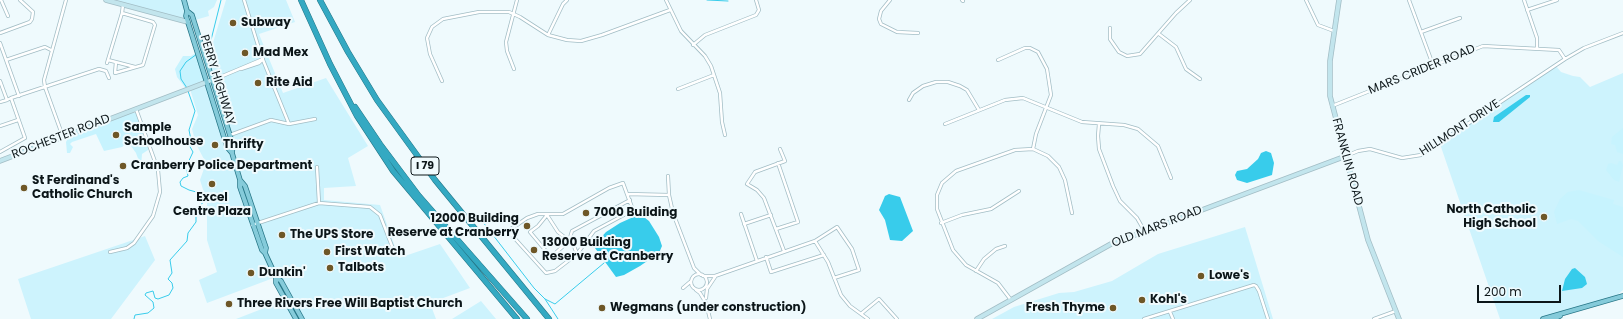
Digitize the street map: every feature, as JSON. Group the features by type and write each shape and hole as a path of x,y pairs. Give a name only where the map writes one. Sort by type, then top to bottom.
{"highway":[{"name":"I 79","path":"301,0 330,64 367,125 430,210 527,319"},
{"name":"I 79","path":"320,0 348,52 377,100 435,180 549,319"},
{"path":"330,64 357,116 393,171 517,319"}],"main road":[{"name":"PERRY HIGHWAY","path":"184,0 187,11 186,16 227,147 232,153 240,180 240,187 252,225 262,250 265,253 276,277 276,283 296,319"},
{"name":"PERRY HIGHWAY","path":"187,11 192,15 233,145 232,153"},
{"name":"PERRY HIGHWAY","path":"240,180 245,186 266,248 265,253"},
{"name":"PERRY HIGHWAY","path":"276,277 281,281 302,319"},
{"path":"1543,319 1623,296"},
{"path":"1553,319 1574,311"}],"street":[{"path":"1,0 8,16"},
{"path":"0,33 30,22 32,19 33,12 20,0"},
{"path":"63,136 45,87 45,70 66,0"},
{"path":"106,0 188,22"},
{"path":"244,0 263,59 289,124"},
{"path":"514,69 507,51 506,42 517,0"},
{"path":"548,35 563,4 567,0"},
{"path":"666,0 676,24 693,45 705,56 714,75 720,93 722,122 725,135"},
{"path":"693,45 705,35 756,15 759,10 756,0"},
{"path":"890,0 881,11 879,19 881,24 897,32 918,33"},
{"path":"1110,28 1112,44 1119,52 1127,56 1136,55 1144,51 1176,13 1190,0"},
{"path":"1306,0 1318,24 1334,31"},
{"name":"FRANKLIN ROAD","path":"1339,0 1330,70 1329,87 1332,106 1371,250 1397,310 1399,319"},
{"path":"1409,0 1433,65"},
{"path":"1524,0 1536,38 1537,48"},
{"path":"1527,10 1557,0"},
{"path":"123,4 122,13 108,62 116,62 135,67"},
{"path":"442,81 427,43 428,32 443,19 479,12 513,13 548,35 567,40 589,39 670,10"},
{"path":"116,62 115,73 144,63 155,23 122,13"},
{"path":"1421,32 1460,18"},
{"path":"1565,59 1584,48 1623,33"},
{"path":"1159,34 1176,48 1186,69 1200,79"},
{"path":"0,43 19,96"},
{"name":"MARS CRIDER ROAD","path":"1332,106 1483,46 1559,50 1565,59"},
{"path":"6,60 45,47 51,50"},
{"path":"998,60 1026,48 1038,52 1047,69 1051,90 1047,108 1036,134 1033,149"},
{"path":"212,80 259,63 263,59"},
{"name":"HILLMONT DRIVE","path":"1346,156 1370,148 1402,158 1421,155 1565,59"},
{"path":"0,102 99,70 106,71 109,78"},
{"path":"678,89 714,75"},
{"name":"ROCHESTER ROAD","path":"0,161 212,80"},
{"path":"0,81 6,100"},
{"path":"909,100 913,93 923,86 936,82 948,82 960,86 966,90 979,110"},
{"path":"945,124 1005,100 1018,97 1082,122 1124,125 1144,133 1158,146 1171,178"},
{"path":"0,152 25,138 11,98"},
{"path":"110,252 127,248 134,243 153,216 159,198 161,187 158,170 136,109"},
{"path":"230,135 271,120 289,124 315,118"},
{"path":"0,126 18,120"},
{"path":"1099,124 1099,149 1113,186 1120,201 1138,218 1145,232"},
{"path":"780,149 785,161 755,172 747,184 763,196 784,251"},
{"path":"1011,300 998,284 961,260 953,250 941,223 937,209 937,195 942,183 951,174 1011,152 1033,149 1048,156 1059,167 1065,180 1072,213"},
{"name":"OLD MARS ROAD","path":"977,319 1104,248 1346,156"},
{"path":"776,229 798,222 778,163"},
{"path":"317,167 320,203"},
{"path":"668,176 669,195 673,213 694,268 706,280 706,303 710,319"},
{"path":"623,183 627,194 633,210 594,231 577,254 555,271 546,273 508,231 527,218 538,214 563,214 602,192 623,183"},
{"path":"941,223 962,215 991,209 1019,191"},
{"path":"627,194 669,195"},
{"path":"547,215 538,226 530,232 550,257 569,241 572,231 630,200"},
{"path":"252,225 320,203 368,207 376,210 381,217 395,254"},
{"path":"741,214 757,261"},
{"path":"547,215 558,232 574,246 577,254"},
{"path":"744,224 771,215"},
{"path":"705,287 701,290 683,288 696,275 715,276 815,241 837,227 852,249 859,270 834,278"},
{"path":"815,241 824,255 843,298 850,306 862,313 868,319"},
{"path":"976,271 984,259 996,249 1005,246"},
{"path":"766,257 771,272 824,255"},
{"path":"694,268 691,280 695,289 700,292 706,303"},
{"path":"706,298 707,289 715,276"},
{"path":"1144,319 1256,286 1268,319"},
{"path":"862,313 879,299 897,319"},
{"path":"1374,319 1397,310"},
{"path":"1170,312 1172,319"}],"shaded area":[{"path":"106,0 217,0 214,7 208,11 209,16 188,22"},
{"path":"226,0 286,0 295,22 259,34 283,93 326,78 368,146 348,158 356,186 324,188 324,200 380,205 399,258 440,244 470,288 430,303 436,319 236,319 285,300 276,283 276,277 207,303 199,280 217,272 207,240 207,202 200,180 206,163 196,144 192,129 198,115 190,89 212,80 203,52 212,46"},
{"path":"197,52 207,82 187,90 177,77 175,69 183,56 191,56"},
{"name":"North Catholic High School","path":"1556,66 1561,72 1580,77 1590,87 1623,73 1623,290 1613,299 1543,319 1500,319 1440,144"},
{"path":"131,113 137,113 148,147 148,150 142,154 141,168 138,165 140,164 136,153 128,142 122,147 104,151 96,134 72,142 70,144 73,147 70,153 67,153 66,142 68,138"},
{"path":"1623,128 1623,154 1617,152 1615,145 1611,144 1612,137"},
{"path":"1619,161 1621,161 1623,165 1619,182 1614,180 1606,170 1608,164 1611,163 1617,165"},
{"path":"1579,190 1614,200 1613,204 1623,207 1623,257 1598,241 1578,221 1571,219 1557,224 1554,212 1560,199 1568,192"},
{"path":"1245,227 1273,319 992,319 1014,307 1059,293 1074,292 1112,281 1158,254"},
{"path":"145,236 155,260 111,319 31,319 18,279"},
{"path":"481,301 496,319 452,319"}],"water":[{"path":"1526,95 1530,95 1530,97 1499,122 1493,122 1494,117"},
{"path":"1266,151 1271,153 1274,163 1272,175 1247,183 1237,180 1235,175 1237,171 1247,169 1258,159 1261,153"},
{"path":"889,194 900,197 913,231 902,241 890,240 885,220 879,210 885,196"},
{"path":"640,214 649,221 659,237 662,246 659,253 640,266 624,275 616,277 595,248 595,244 606,232 620,223"},
{"path":"1575,268 1585,277 1587,284 1582,288 1562,291 1565,279 1572,269"}],"waterway":[{"path":"205,49 211,40 221,0"},
{"path":"707,0 728,1"},
{"path":"187,88 181,79 180,71 186,62 197,54"},
{"path":"134,319 135,315 148,313 154,308 153,302 145,295 146,293 153,291 155,298 158,299 169,295 173,288 172,283 168,279 172,273 170,260 187,241 188,233 196,222 196,211 204,201 203,195 181,186 180,182 183,178 188,176 186,167 193,152 189,145 191,140 189,130 195,111 188,91"},
{"path":"479,217 534,288 545,299 555,304 604,263"},
{"path":"545,299 558,319"}],"place":[{"name":"Subway","path":"233,23"},
{"name":"Mad Mex","path":"245,53"},
{"name":"Rite Aid","path":"258,83"},
{"name":"Sample Schoolhouse","path":"116,135"},
{"name":"Thrifty","path":"215,145"},
{"name":"Cranberry Police Department","path":"123,166"},
{"name":"Excel Centre Plaza","path":"212,184"},
{"name":"St Ferdinand's Catholic Church","path":"24,188"},
{"name":"7000 Building","path":"586,213"},
{"name":"North Catholic High School","path":"1544,217"},
{"name":"12000 Building Reserve at Cranberry","path":"527,226"},
{"name":"The UPS Store","path":"282,235"},
{"name":"13000 Building Reserve at Cranberry","path":"534,250"},
{"name":"First Watch","path":"327,252"},
{"name":"Talbots","path":"330,268"},
{"name":"Dunkin'","path":"251,273"},
{"name":"Lowe's","path":"1201,276"},
{"name":"Kohl's","path":"1142,300"},
{"name":"Three Rivers Free Will Baptist Church","path":"229,304"},
{"name":"Wegmans (under construction)","path":"602,308"},
{"name":"Fresh Thyme","path":"1113,308"}]}
